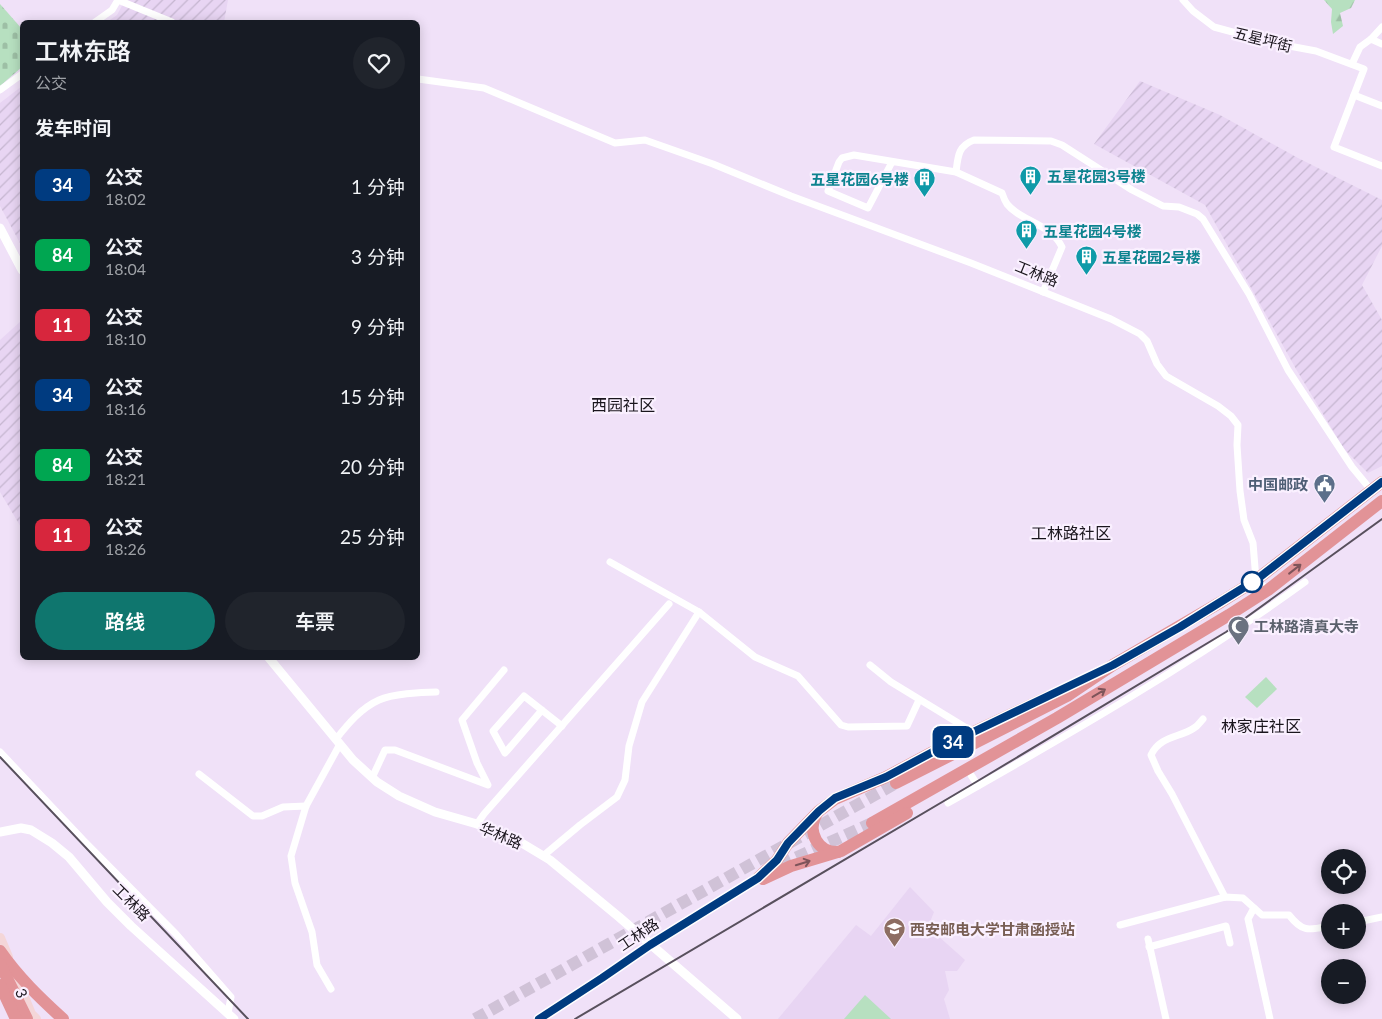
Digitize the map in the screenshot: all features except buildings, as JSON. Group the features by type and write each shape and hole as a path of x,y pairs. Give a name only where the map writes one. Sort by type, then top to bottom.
{"highway":[{"path":"758,878 777,860 788,843 819,811 835,798 886,777 973,732 1113,665 1180,627 1256,580 1382,482"},
{"path":"872,823 1057,718 1222,620 1268,590 1382,501"},
{"path":"896,783 1067,696 1113,665"},
{"path":"758,878 761,879 791,866 841,851 975,780 1033,739 1057,718"},
{"path":"819,811 812,825 815,840 826,850 841,851"},
{"path":"0,951 33,992 63,1019"},
{"path":"0,964 27,1019"},
{"path":"0,986 16,1019"}],"main road":[{"name":"3","path":"0,938 31,1014 36,1019"}],"street":[{"path":"98,20 112,10 118,0 167,20"},
{"name":"五星坪街","path":"1182,0 1214,27 1273,43 1316,51 1352,64"},
{"path":"1382,27 1360,47 1352,64 1364,69 1334,147 1382,166"},
{"path":"1371,39 1382,44"},
{"path":"0,90 20,75"},
{"name":"工林路","path":"420,79 484,88 615,143 646,140 713,164 1043,292 1111,319 1140,334 1147,341 1157,364 1166,376 1218,406 1238,426 1237,453 1241,501 1244,520 1253,543 1256,580"},
{"path":"1354,95 1382,106"},
{"path":"956,172 961,148 965,143 974,140 1051,141 1132,190 1163,206 1178,207 1197,214 1203,219 1249,294 1288,370 1352,467 1371,490"},
{"path":"892,162 868,208 828,191 839,162 842,158 854,155 956,172 1002,193 1006,203 1012,209 1048,230 1062,247 1043,292"},
{"path":"0,228 20,266"},
{"path":"610,562 699,612 755,657 798,676 841,725 848,727 907,726 919,700"},
{"path":"1256,580 1268,590"},
{"path":"948,803 975,780 1192,660 1305,582"},
{"path":"477,824 669,604"},
{"path":"543,856 617,797 625,780 629,746 642,702 699,612"},
{"name":"华林路","path":"272,660 338,741 372,778 399,796 435,812 477,824 515,839 543,856 619,917 737,1019"},
{"path":"870,664 891,682 973,732"},
{"path":"372,778 384,750 395,750 488,785 477,764 462,720 504,670"},
{"path":"331,989 317,964 312,932 295,883 291,856 306,806 338,741 354,717 379,700 419,692 436,692"},
{"path":"542,710 505,753 493,730 524,696 542,710 562,726"},
{"path":"1203,720 1195,728 1162,741 1151,755 1225,897"},
{"path":"0,752 83,840 176,934 231,997 231,1016"},
{"path":"199,774 253,816 262,816 283,807 306,806"},
{"name":"工林路","path":"0,832 21,828 31,830 52,843 69,857 107,902 131,926 231,1016"},
{"name":"工林路","path":"539,1019 650,945 758,878"},
{"path":"1120,925 1225,897 1243,898 1262,914 1289,915 1298,927 1309,930 1321,928"},
{"path":"1254,908 1248,919 1270,1019"},
{"path":"1366,920 1382,917"},
{"path":"1150,947 1226,926 1230,943"},
{"path":"1148,939 1166,1019"}],"shaded area":[{"path":"125,0 228,0 224,20 110,20 117,15"},
{"path":"1140,81 1220,115 1298,158 1382,200 1382,246 1362,285 1382,320 1382,466 1368,473 1344,449 1296,369 1205,205 1094,144"},
{"path":"20,88 20,243 0,206 0,103"},
{"path":"20,322 20,526 0,492 0,340"},
{"name":"西安邮电大学甘肃函授站","path":"910,887 934,912 928,927 965,960 957,971 945,971 949,990 944,999 950,1019 778,1019 856,925 871,936"}],"green space":[{"path":"1324,0 1355,0 1351,8 1340,13 1343,26 1333,34 1331,22 1332,9"},
{"path":"0,4 20,27 20,69 0,86"},
{"path":"1266,677 1277,689 1257,708 1245,697"},
{"path":"865,995 891,1019 844,1019"}],"tunnel":[{"path":"475,1019 896,783"},
{"path":"780,865 872,823"}],"railway":[{"path":"575,1019 1226,632 1382,519"},
{"path":"0,757 248,1019"}],"bus line":[{"name":"34","path":"539,1019 650,945 758,878 777,860 788,843 819,811 835,798 886,777 942,747 1113,665 1180,627 1256,580 1382,482"}],"place":[{"name":"五星花园3号楼","path":"1031,195"},
{"name":"五星花园6号楼","path":"925,198"},
{"name":"五星花园4号楼","path":"1027,250"},
{"name":"五星花园2号楼","path":"1086,276"},
{"name":"中国邮政","path":"1324,503"},
{"name":"工林路清真大寺","path":"1238,645"},
{"name":"西安邮电大学甘肃函授站","path":"894,948"}],"district":[{"name":"西园社区","path":"623,404"},
{"name":"工林路社区","path":"1071,532"},
{"name":"林家庄社区","path":"1261,725"}]}
